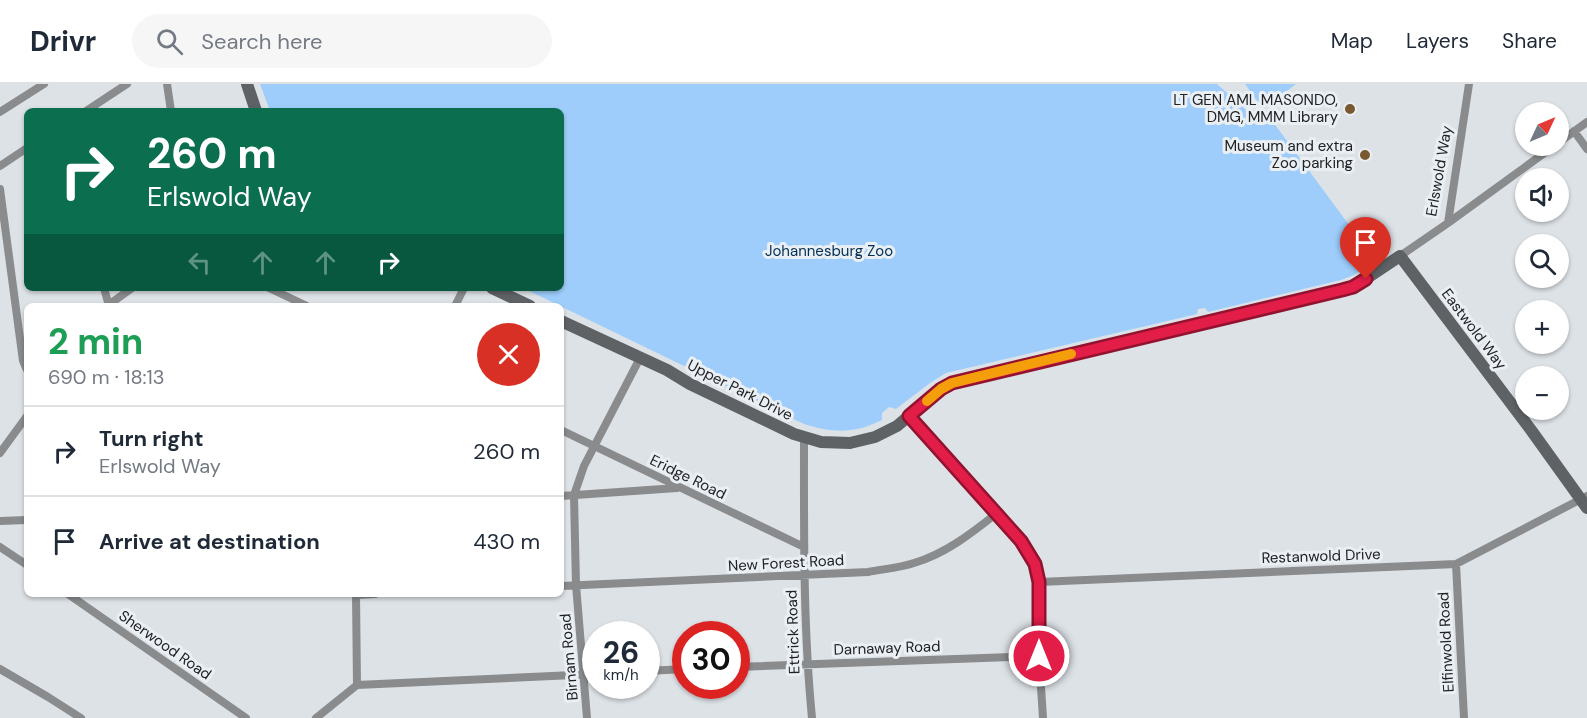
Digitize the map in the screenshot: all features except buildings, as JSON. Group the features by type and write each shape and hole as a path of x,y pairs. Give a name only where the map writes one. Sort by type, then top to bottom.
{"main road":[{"path":"247,84 255,108"},
{"name":"Erlswold Way","path":"909,416 941,389 952,383 1349,288 1400,255"},
{"name":"Eastwold Way","path":"1400,255 1585,501"},
{"path":"498,291 524,303"},
{"name":"Upper Park Drive","path":"564,322 667,369 690,384 804,438 837,444 858,442 885,432 909,416"}],"street":[{"path":"0,112 44,84"},
{"path":"91,108 127,84"},
{"path":"167,84 171,108"},
{"name":"Erlswold Way","path":"1400,255 1449,223 1469,84"},
{"path":"1569,135 1587,122"},
{"path":"1574,132 1587,149"},
{"path":"0,166 24,150"},
{"path":"1449,223 1540,156"},
{"path":"0,189 24,363"},
{"path":"112,303 128,291"},
{"path":"275,291 301,303"},
{"name":"Birnam Road","path":"582,645 576,585 574,495 584,466 640,358"},
{"path":"909,416 997,513 1027,549 1035,564 1039,582 1039,656 1043,718"},
{"path":"0,453 24,420"},
{"name":"Eridge Road","path":"564,431 804,547"},
{"name":"Ettrick Road","path":"804,438 807,665 812,718"},
{"path":"564,496 678,488"},
{"name":"Restanwold Drive","path":"1039,582 1456,564 1585,501"},
{"name":"New Forest Road","path":"564,586 868,572 914,563 931,557 963,538 997,513"},
{"path":"0,521 24,520"},
{"path":"0,547 24,563"},
{"name":"Elfinwold Road","path":"1456,564 1464,718"},
{"name":"Sherwood Road","path":"72,597 246,718"},
{"path":"356,597 357,685"},
{"name":"Darnaway Road","path":"750,667 1039,656"},
{"path":"0,669 81,718"},
{"path":"316,718 357,685 582,675"},
{"name":"Birnam Road","path":"586,699 587,718"}],"green space":[{"name":"Johannesburg Zoo","path":"260,84 1217,84 1263,125 1273,122 1375,260 1354,275 1341,280 1208,312 1205,308 1198,309 1197,314 946,373 896,409 889,407 882,413 882,420 872,425 843,431 824,429 804,424 564,308 564,303 554,303 529,291 564,291 564,108 269,108"},
{"path":"1245,84 1296,84 1263,109"}],"slow traffic":[{"path":"927,401 952,383 1071,354"}],"place":[{"name":"LT GEN AML MASONDO, DMG, MMM Library","path":"1350,109"},
{"name":"Museum and extra Zoo parking","path":"1365,155"}],"route":[{"path":"1039,656 1039,582 1032,556 997,513 909,416 941,389 952,383 1342,290 1353,287 1366,279"}]}
